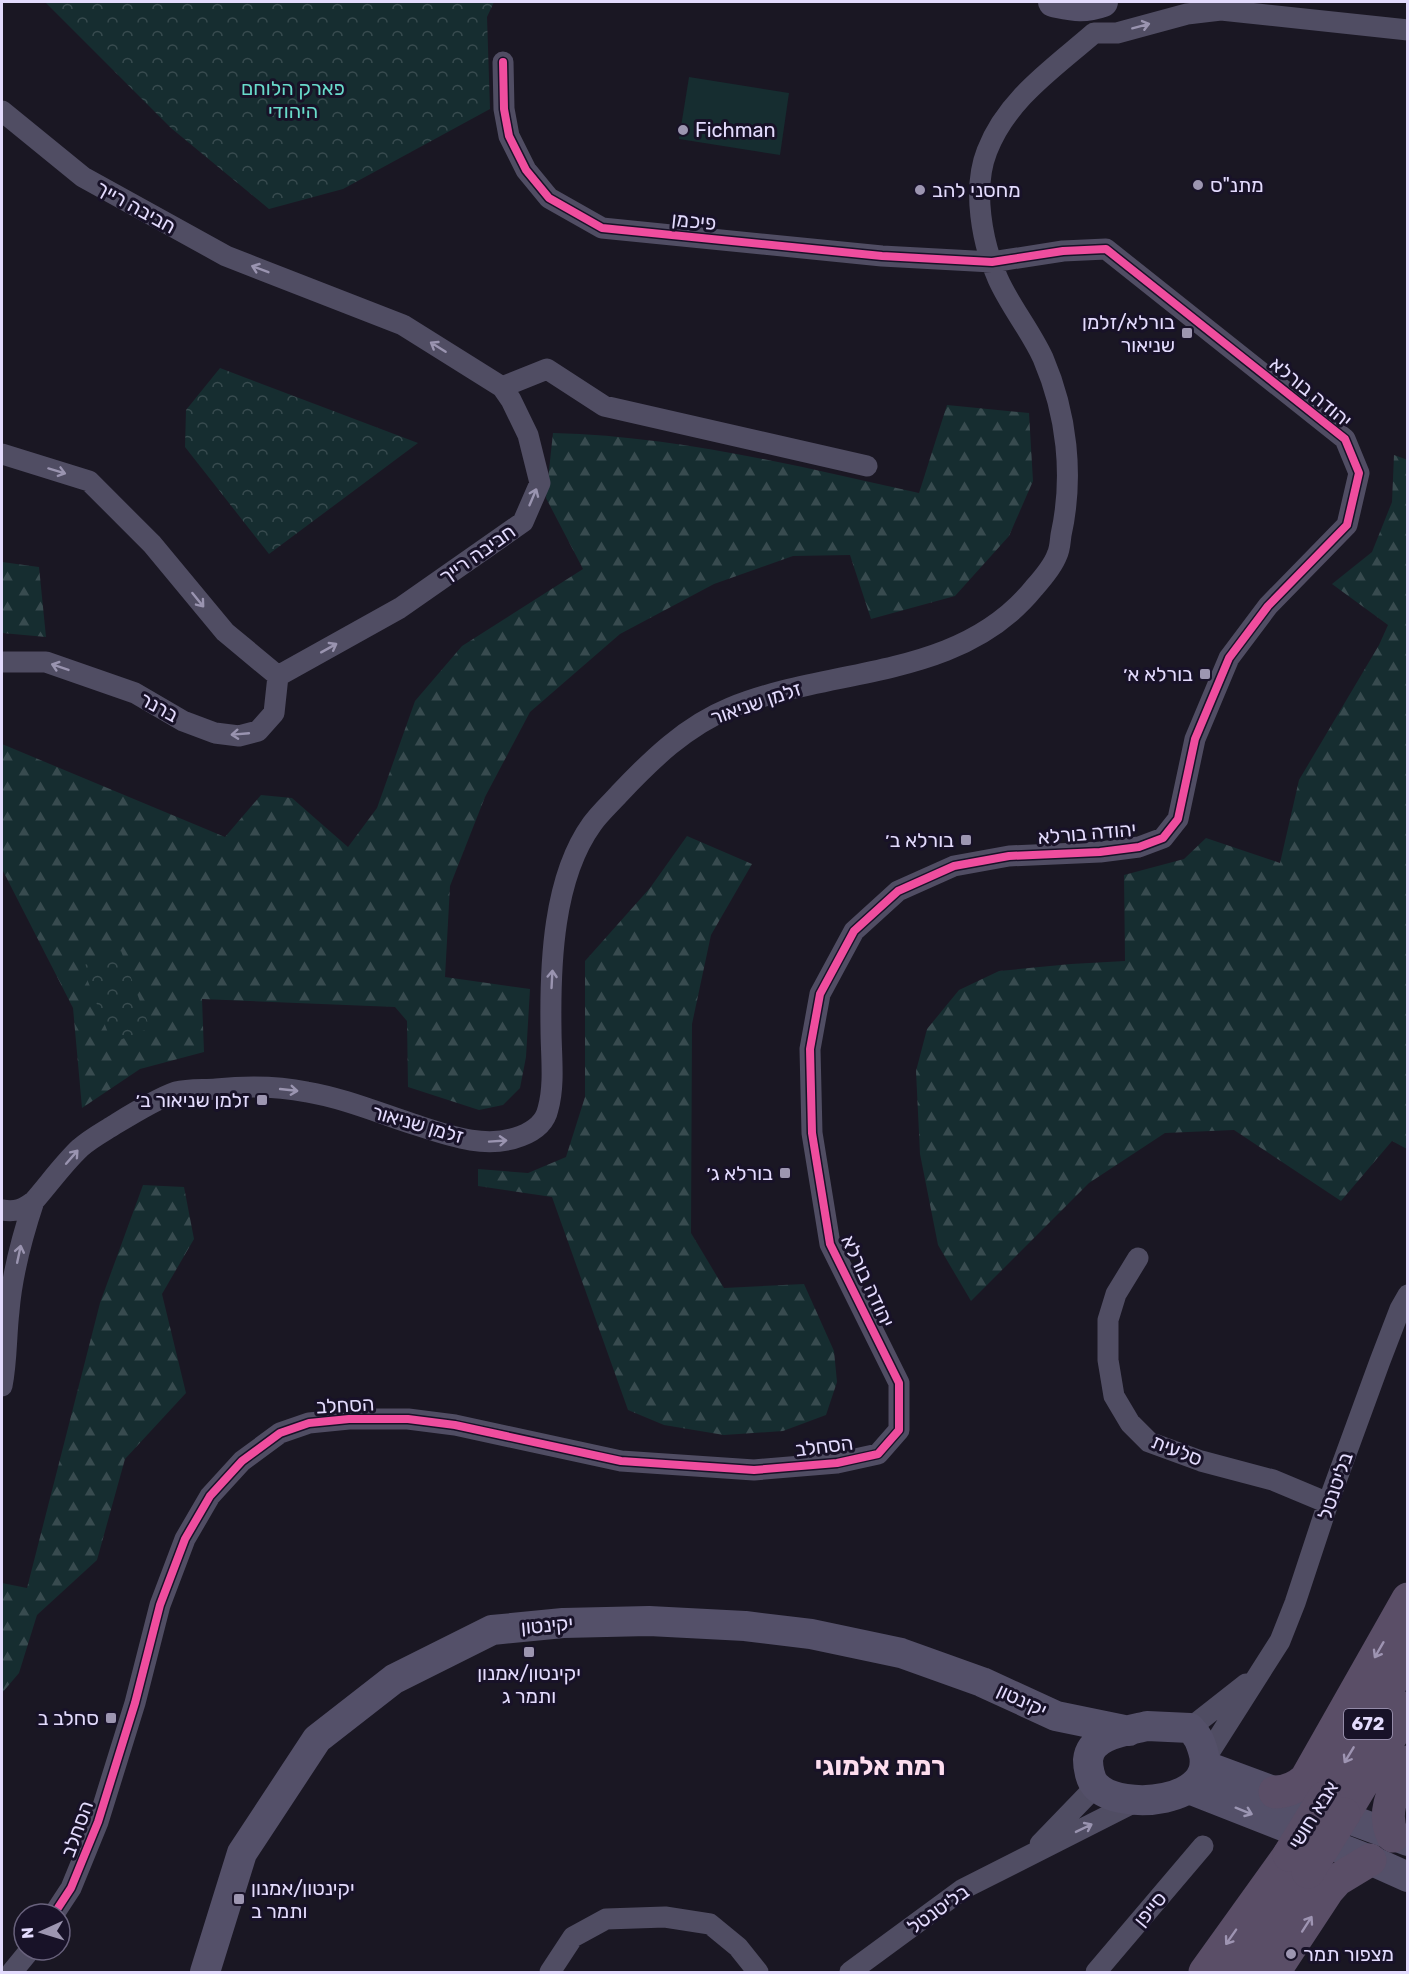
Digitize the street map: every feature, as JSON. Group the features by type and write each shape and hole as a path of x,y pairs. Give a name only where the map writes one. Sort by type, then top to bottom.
{"main road":[{"path":"1275,1792 1284,1792 1298,1786 1306,1779 1407,1599"},
{"name":"אבא חושי","path":"1334,1806 1407,1649"},
{"name":"אבא חושי","path":"1241,1972 1298,1863 1334,1806 1407,1708"},
{"path":"1400,1838 1389,1827 1387,1816 1391,1799 1407,1762"},
{"path":"1274,1972 1328,1890 1337,1880 1370,1860"},
{"name":"אבא חושי","path":"1205,1972 1298,1863"}],"street":[{"path":"1053,2 1094,11 1117,33 1190,8 1213,6 1407,30"},
{"name":"זלמן שניאור","path":"2,1386 9,1309 19,1251 34,1202 82,1145 129,1116 178,1092 235,1087 310,1092 465,1140 498,1142 520,1137 538,1128 548,1114 551,1088 553,970 561,890 574,854 592,823 649,762 698,724 757,698 893,668 951,651 1001,621 1032,591 1057,556 1065,517 1069,482 1062,412 1042,356 998,280 978,205 981,170 993,138 1021,98 1041,77 1094,11"},
{"name":"פיכמן","path":"503,62 504,109 509,136 526,170 549,198 602,228 882,256 992,262"},
{"name":"חביבה רייך","path":"2,111 83,177 216,251 403,325 502,387 511,400 528,435 540,483 523,522 400,608 278,676"},
{"name":"יהודה בורלא","path":"878,1454 899,1430 899,1383 830,1244 812,1133 810,1049 820,994 854,931 898,891 954,866 1009,856 1100,852 1139,847 1163,838 1178,819 1195,739 1229,658 1268,606 1347,525 1359,473 1346,439 1106,249 1063,251 992,262"},
{"path":"502,387 547,369 604,406 867,466"},
{"path":"2,454 89,481 153,544 225,632 278,676"},
{"name":"ברנר","path":"2,662 46,662 135,693 183,721 215,733 239,736 258,731 274,712 278,676"},
{"path":"2,1210 16,1211 34,1202"},
{"name":"סלעית","path":"1138,1258 1116,1294 1108,1320 1108,1360 1114,1396 1130,1423 1149,1442 1201,1461 1273,1480 1328,1503"},
{"path":"2,1273 9,1309"},
{"name":"בליטנטל","path":"1200,1772 1280,1641 1380,1361 1407,1295"},
{"name":"הסחלב","path":"62,1902 72,1888 98,1822 135,1702 160,1605 185,1539 210,1496 242,1461 280,1433 309,1423 349,1419 408,1419 455,1425 621,1461 754,1470 837,1463 878,1454"},
{"name":"יקינטון","path":"206,1972 242,1853 317,1739 394,1679 492,1630 563,1623 649,1621 745,1626 811,1634 901,1653 982,1682 1056,1716 1129,1731"},
{"name":"בליטנטל","path":"1190,1728 1258,1674"},
{"name":"יקינטון","path":"1056,1716 1089,1754"},
{"path":"1160,1726 1190,1728 1199,1736 1200,1772 1176,1795 1141,1799 1112,1795 1096,1785 1088,1765 1089,1754 1095,1744 1107,1737 1129,1731 1160,1726"},
{"path":"1200,1772 1275,1792 1400,1838"},
{"path":"1200,1772 1407,1877"},
{"name":"בליטנטל","path":"1032,1854 1096,1785"},
{"name":"בליטנטל","path":"850,1972 963,1889 1141,1799"},
{"name":"סייפן","path":"1096,1972 1203,1846"},
{"path":"550,1972 573,1937 606,1919 665,1917 710,1924 738,1947 758,1972"}],"green space":[{"name":"פארק הלוחם היהודי","path":"45,2 494,2 487,17 490,109 343,189 269,209 171,128"},
{"path":"689,77 789,93 780,155 679,139"},
{"path":"220,368 418,443 269,554 185,447 186,410"},
{"path":"947,405 1029,413 1033,481 1009,536 955,596 871,619 850,555 793,556 714,584 620,634 530,712 485,797 450,886 445,977 530,989 526,1057 520,1088 503,1105 479,1110 408,1087 407,1021 395,1007 202,999 204,1052 140,1069 82,1108 73,1008 2,869 2,744 225,837 261,795 292,798 348,847 377,808 415,701 462,646 583,569 546,498 553,433 599,435 691,446 783,463 919,493"},
{"path":"1394,455 1408,460 1407,1149 1392,1141 1341,1201 1234,1130 1165,1133 1089,1183 971,1301 938,1245 920,1154 916,1071 927,1029 959,990 999,971 1125,961 1124,875 1184,859 1206,838 1280,863 1299,780 1379,645 1388,625 1332,584 1372,552 1392,502"},
{"path":"2,562 39,567 46,637 2,633"},
{"path":"687,836 752,864 711,935 692,1024 691,1233 724,1288 804,1284 834,1351 837,1382 826,1415 783,1431 724,1435 664,1425 628,1410 552,1197 478,1186 478,1169 528,1173 566,1157 585,1097 585,961 650,888"},
{"path":"121,951 150,1028 112,1043 82,966"},
{"path":"143,1185 184,1187 194,1239 162,1294 186,1393 125,1459 97,1560 37,1615 19,1673 2,1693 2,1583 27,1588 100,1303"}],"cycle path":[{"path":"62,1902 71,1888 98,1822 135,1703 160,1605 185,1539 210,1496 242,1461 280,1433 309,1423 349,1419 408,1419 455,1425 621,1461 754,1470 837,1463 878,1454 899,1430 899,1383 830,1244 812,1133 810,1049 820,994 854,931 898,891 954,866 1009,856 1100,852 1139,847 1163,838 1178,819 1195,739 1229,658 1268,606 1347,525 1359,473 1345,439 1106,249 1063,251 992,262 882,256 602,228 549,198 526,170 509,136 504,109 503,62"}],"place":[{"name":"Fichman","path":"683,130"},
{"name":"מתנ\"ס","path":"1198,185"},
{"name":"מחסני להב","path":"920,190"},
{"name":"בורלא/זלמן שניאור","path":"1187,333"},
{"name":"בורלא א׳","path":"1205,674"},
{"name":"בורלא ב׳","path":"966,840"},
{"name":"זלמן שניאור ב׳","path":"262,1100"},
{"name":"בורלא ג׳","path":"785,1173"},
{"name":"יקינטון/אמנון ותמר ג","path":"529,1652"},
{"name":"סחלב ב","path":"111,1718"},
{"name":"יקינטון/אמנון ותמר ב","path":"239,1899"},
{"name":"מצפור תמר","path":"1291,1954"}],"district":[{"name":"רמת אלמוגי","path":"880,1766"}]}
